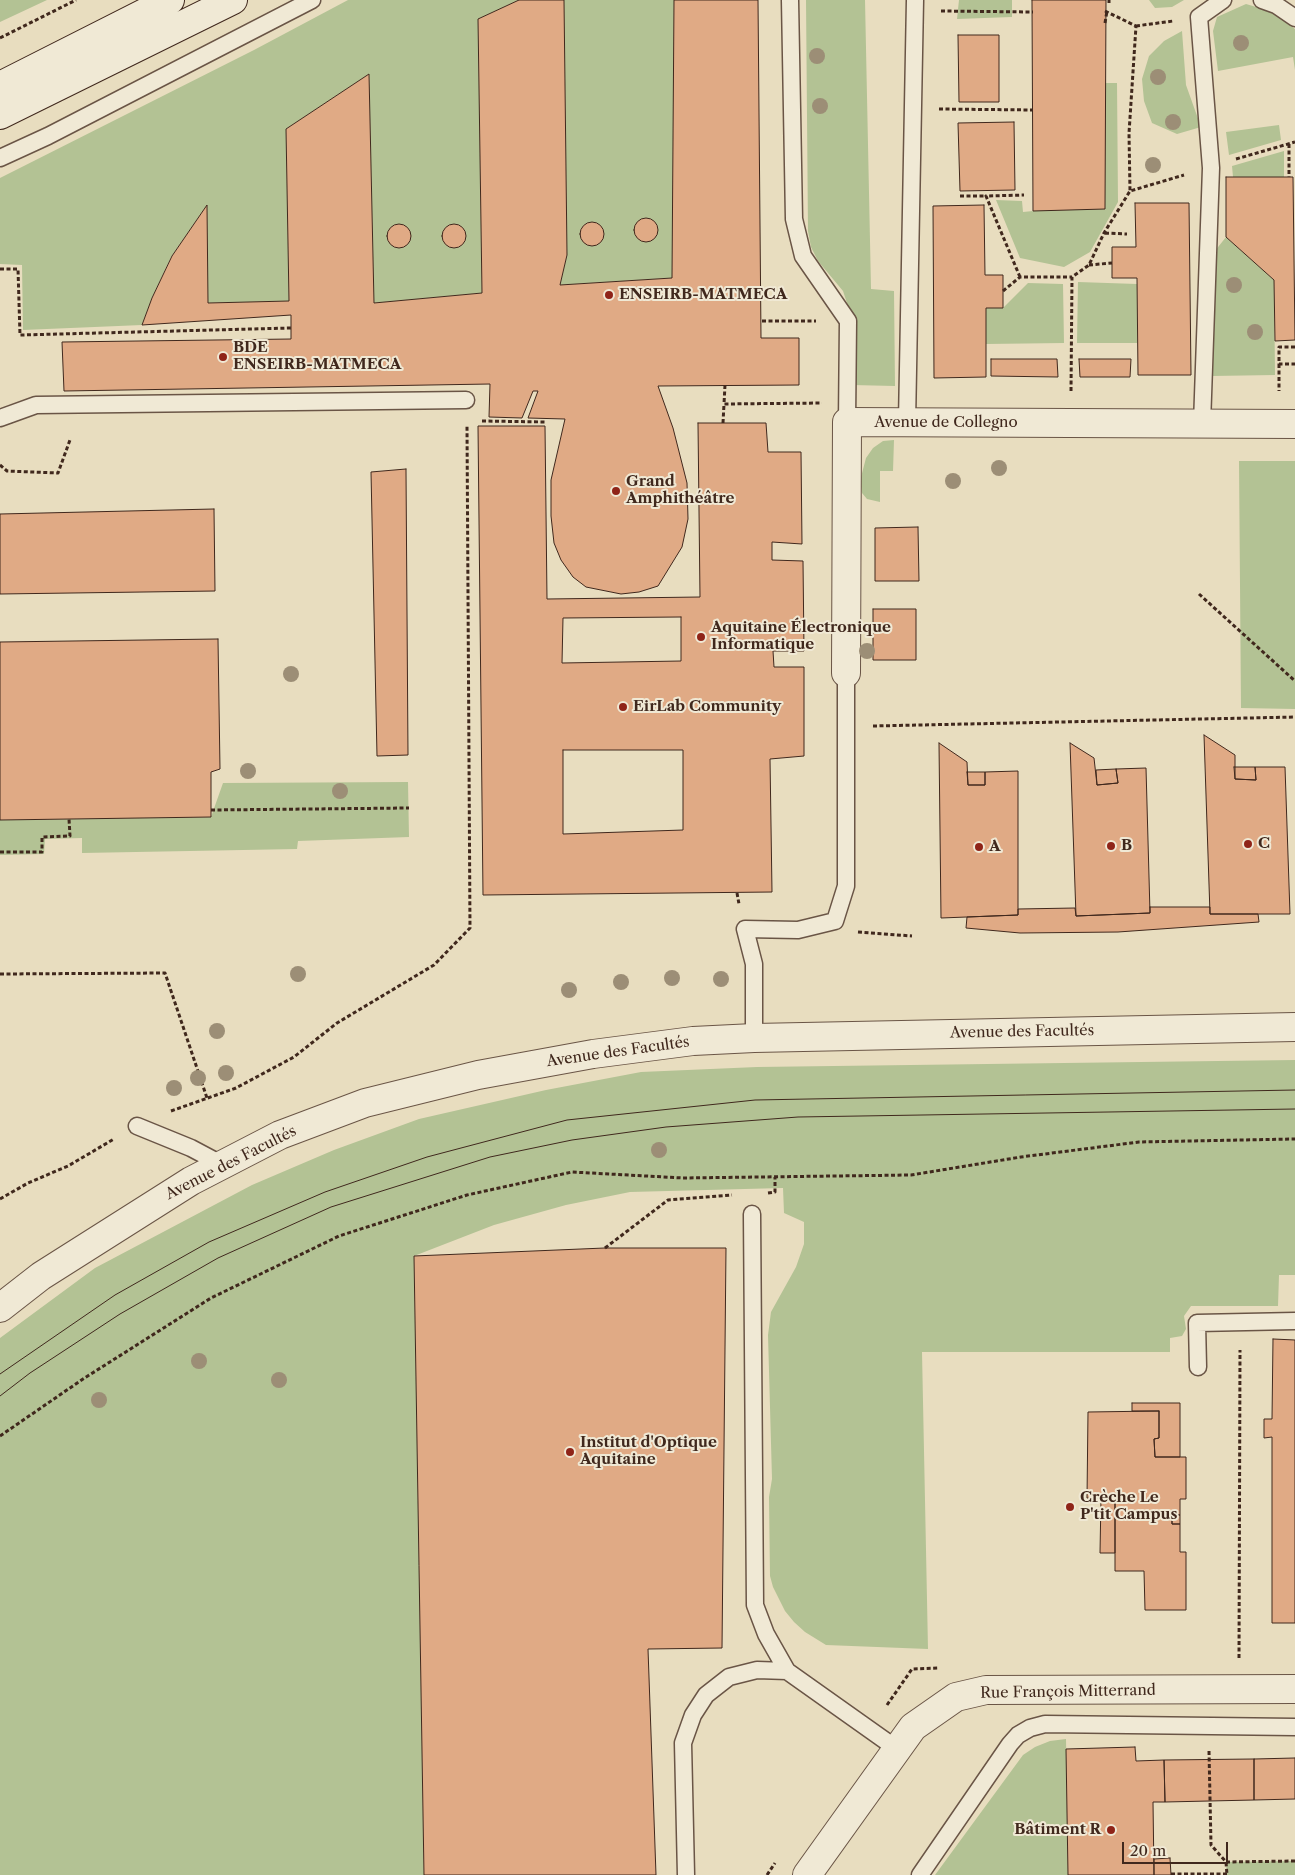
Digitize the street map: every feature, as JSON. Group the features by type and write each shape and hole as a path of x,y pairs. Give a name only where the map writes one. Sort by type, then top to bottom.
{"street":[{"path":"0,86 170,0"},
{"path":"0,116 233,0"},
{"path":"846,673 847,422"},
{"name":"Avenue de Collegno","path":"847,422 1295,424"},
{"name":"Avenue des Facultés","path":"0,1308 41,1276 190,1181 280,1135 365,1103 478,1075 602,1053 693,1041 754,1038 1295,1027"},
{"name":"Rue François Mitterrand","path":"807,1875 913,1727 934,1710 956,1696 986,1690 1295,1689"}],"lane":[{"path":"0,158 48,136 312,0"},
{"path":"790,0 794,219 803,256 848,321 847,422"},
{"path":"1202,424 1211,168 1199,17 1223,0"},
{"path":"1262,0 1276,5 1295,18"},
{"path":"907,422 914,5"},
{"path":"0,418 36,405 466,400"},
{"path":"754,1038 754,964 745,929 798,930 835,921 846,886 846,673"},
{"path":"137,1126 191,1148 222,1165"},
{"path":"752,1214 755,1605 766,1634 787,1671 897,1749"},
{"path":"1198,1367 1197,1323 1295,1320"},
{"path":"686,1875 683,1743 693,1715 706,1695 728,1676 757,1670 787,1671"},
{"path":"920,1875 1010,1744 1018,1735 1030,1728 1045,1724 1295,1728"}],"path":[{"path":"0,38 76,0"},
{"path":"914,5 1033,12"},
{"path":"1105,23 1106,11 1136,26 1199,17"},
{"path":"1003,291 1020,277 1072,277 1089,265 1104,233 1130,191 1129,133 1136,26"},
{"path":"911,108 1033,110"},
{"path":"1130,191 1295,142"},
{"path":"1289,144 1289,177"},
{"path":"960,196 1024,195"},
{"path":"986,196 1020,277"},
{"path":"1104,233 1127,234"},
{"path":"1089,265 1112,263"},
{"path":"0,269 18,269 20,335 291,328"},
{"path":"1072,277 1072,423"},
{"path":"762,321 848,321"},
{"path":"1279,374 1279,347 1295,347"},
{"path":"1279,364 1295,364"},
{"path":"723,423 725,385"},
{"path":"724,404 820,404"},
{"path":"0,1200 28,1183 68,1166 137,1126 178,1108 236,1088 294,1057 337,1023 434,965 470,928 467,421"},
{"path":"477,422 546,422"},
{"path":"0,465 7,471 58,474 70,440"},
{"path":"1199,594 1295,681"},
{"path":"847,726 1295,717"},
{"path":"211,810 409,808"},
{"path":"0,852 42,852 42,838 70,836 69,819"},
{"path":"835,921 860,933 912,936"},
{"path":"0,974 165,973 207,1098"},
{"path":"0,1436 84,1379 211,1298 339,1236 467,1195 572,1172 683,1178 911,1175 1022,1157 1139,1142 1295,1139"},
{"path":"759,1193 774,1192 775,1177"},
{"path":"605,1248 668,1200 733,1195"},
{"path":"1239,1664 1240,1322"},
{"path":"1171,1874 1227,1874 1226,1862 1211,1845 1208,1726"},
{"path":"1226,1862 1295,1861"}],"green space":[{"path":"0,0 47,0 0,22"},
{"path":"348,0 519,0 478,19 482,293 374,303 369,74 286,129 289,301 208,303 207,205 171,257 142,325 23,330 22,265 0,264 0,178 254,50"},
{"path":"564,0 674,0 672,278 560,285 567,255"},
{"path":"806,0 865,0 871,289 894,291 895,386 852,385 853,321 843,291 818,261 811,247 808,231"},
{"path":"959,0 1012,0 1012,17 957,19"},
{"path":"1149,0 1184,0 1172,7 1155,8"},
{"path":"1246,4 1273,12 1295,29 1295,70 1293,57 1218,71 1213,31 1217,17"},
{"path":"1182,31 1186,85 1201,127 1177,134 1152,123 1144,101 1142,79 1149,56 1164,41"},
{"path":"1097,83 1117,83 1118,202 1090,252 1064,267 1020,258 996,200 1022,201 1023,212 1033,211"},
{"path":"1279,125 1281,140 1229,155 1226,132"},
{"path":"1284,151 1284,177 1233,177 1232,166"},
{"path":"1226,237 1274,280 1275,375 1212,376 1211,256"},
{"path":"1078,282 1137,284 1137,343 1077,343"},
{"path":"1028,283 1063,284 1064,343 986,344 986,308 1003,308"},
{"path":"894,440 893,471 880,471 880,502 867,499 862,493 860,481 866,458 873,448 883,441"},
{"path":"1239,461 1295,461 1295,709 1241,708"},
{"path":"408,782 409,837 298,841 297,849 82,853 82,838 45,839 44,854 0,855 0,820 211,817 223,783"},
{"path":"1295,1060 1295,1275 1279,1275 1278,1306 1191,1306 1184,1316 1186,1329 1182,1336 1170,1338 1170,1352 922,1352 928,1649 826,1645 805,1632 794,1622 785,1611 773,1587 770,1576 769,1497 772,1479 768,1335 771,1312 796,1267 804,1244 804,1222 784,1213 783,1188 630,1192 566,1205 494,1225 414,1256 424,1875 0,1875 0,1338 95,1268 252,1185 334,1150 419,1119 546,1090 641,1072 757,1067"},
{"path":"1066,1739 1068,1875 935,1875 1023,1755 1035,1747 1050,1741"},
{"path":"1295,1861 1295,1875 1227,1875 1226,1862"}],"building":[{"name":"ENSEIRB-MATMECA","path":"519,0 564,0 567,255 560,285 672,278 674,0 758,0 761,338 799,338 799,385 658,386 673,428 687,483 688,519 682,547 658,586 639,592 621,594 586,587 573,577 561,560 554,543 551,516 551,480 565,419 528,418 538,391 533,391 522,418 489,417 490,384 64,391 62,342 291,339 291,315 142,325 152,298 172,256 207,205 208,303 289,301 286,129 369,74 374,303 482,293 478,19"},
{"path":"1032,0 1106,0 1105,209 1033,211"},
{"path":"958,35 999,35 999,102 959,102"},
{"path":"1014,122 1015,190 960,191 958,123"},
{"path":"1226,177 1293,177 1295,340 1275,341 1274,280 1226,237"},
{"path":"1135,203 1189,203 1191,375 1138,375 1137,278 1112,278 1112,247 1136,247"},
{"path":"984,205 985,275 1003,275 1003,308 986,308 986,377 934,378 933,206"},
{"name":"ENSEIRB-MATMECA","path":"646,218 651,219 657,225 657,235 651,241 646,242 641,241 635,235 634,230 635,225 641,219"},
{"path":"592,222 600,226 604,234 600,242 592,246 584,242 580,234 584,226"},
{"path":"399,224 407,228 411,236 407,244 399,248 391,244 387,236 391,228"},
{"path":"454,224 459,225 465,231 465,241 459,247 454,248 449,247 443,241 442,236 443,231 449,225"},
{"path":"991,359 1057,359 1058,377 991,376"},
{"path":"1079,359 1131,359 1130,377 1080,377"},
{"path":"698,423 766,423 768,452 801,452 802,544 772,542 772,560 803,561 804,651 773,651 774,667 804,667 804,756 770,759 772,892 483,895 478,426 545,426 547,599 700,597","holes":["681,617 681,661 562,663 563,618","563,750 683,750 683,830 563,834"]},
{"path":"406,469 408,755 377,756 371,472"},
{"path":"214,509 215,591 0,594 0,514"},
{"path":"918,527 919,581 875,581 875,528"},
{"path":"873,609 916,609 916,660 873,660"},
{"path":"218,639 220,769 211,772 211,817 0,820 0,642"},
{"name":"C","path":"1204,735 1235,755 1235,779 1256,780 1255,767 1285,767 1290,914 1210,914"},
{"name":"A","path":"939,743 967,762 968,785 985,785 985,772 1018,771 1018,915 941,918"},
{"name":"B","path":"1070,743 1094,758 1097,785 1118,783 1116,769 1146,768 1150,913 1076,916"},
{"path":"1234,767 1255,767 1256,780 1235,779"},
{"path":"1116,769 1118,783 1097,785 1096,770"},
{"path":"967,772 985,772 985,785 968,785"},
{"path":"1150,907 1210,907 1210,914 1258,914 1259,922 1118,932 1020,933 966,928 967,917 1018,915 1018,909 1075,908 1076,916 1150,913"},
{"name":"Institut d'Optique Aquitaine","path":"605,1248 726,1248 722,1648 648,1649 656,1875 424,1875 414,1256"},
{"path":"1273,1339 1295,1340 1295,1623 1272,1623 1272,1437 1264,1438 1264,1419 1272,1419"},
{"path":"1132,1403 1180,1403 1180,1457 1155,1457 1154,1439 1159,1438 1159,1411 1132,1411"},
{"path":"1159,1411 1159,1438 1154,1439 1155,1457 1186,1457 1186,1499 1180,1499 1180,1515 1172,1515 1172,1524 1180,1524 1180,1552 1186,1552 1186,1610 1145,1610 1144,1571 1115,1571 1115,1498 1087,1498 1088,1412"},
{"path":"1101,1498 1115,1498 1115,1553 1100,1553"},
{"path":"1172,1515 1180,1515 1180,1524 1172,1524"},
{"name":"Bâtiment R","path":"1135,1747 1136,1761 1164,1760 1165,1802 1153,1802 1154,1875 1068,1875 1066,1749"},
{"path":"1295,1758 1295,1799 1254,1800 1254,1759"},
{"path":"1254,1759 1254,1800 1165,1802 1164,1760"},
{"path":"1170,1858 1171,1875 1154,1875 1154,1859"}],"tram line":[{"path":"0,1374 115,1295 209,1242 325,1192 427,1157 567,1120 755,1100 1295,1090"},
{"path":"0,1396 30,1373 120,1314 218,1258 331,1207 490,1157 572,1140 666,1127 798,1117 1295,1109"}],"place":[{"name":"ENSEIRB-MATMECA","path":"609,295"},
{"name":"BDE ENSEIRB-MATMECA","path":"223,357"},
{"name":"Grand Amphithéâtre","path":"616,491"},
{"name":"Aquitaine Électronique Informatique","path":"701,637"},
{"name":"EirLab Community","path":"623,707"},
{"name":"C","path":"1248,844"},
{"name":"B","path":"1111,846"},
{"name":"A","path":"979,847"},
{"name":"Institut d'Optique Aquitaine","path":"570,1452"},
{"name":"Crèche Le P'tit Campus","path":"1070,1507"},
{"name":"Bâtiment R","path":"1111,1830"}]}
